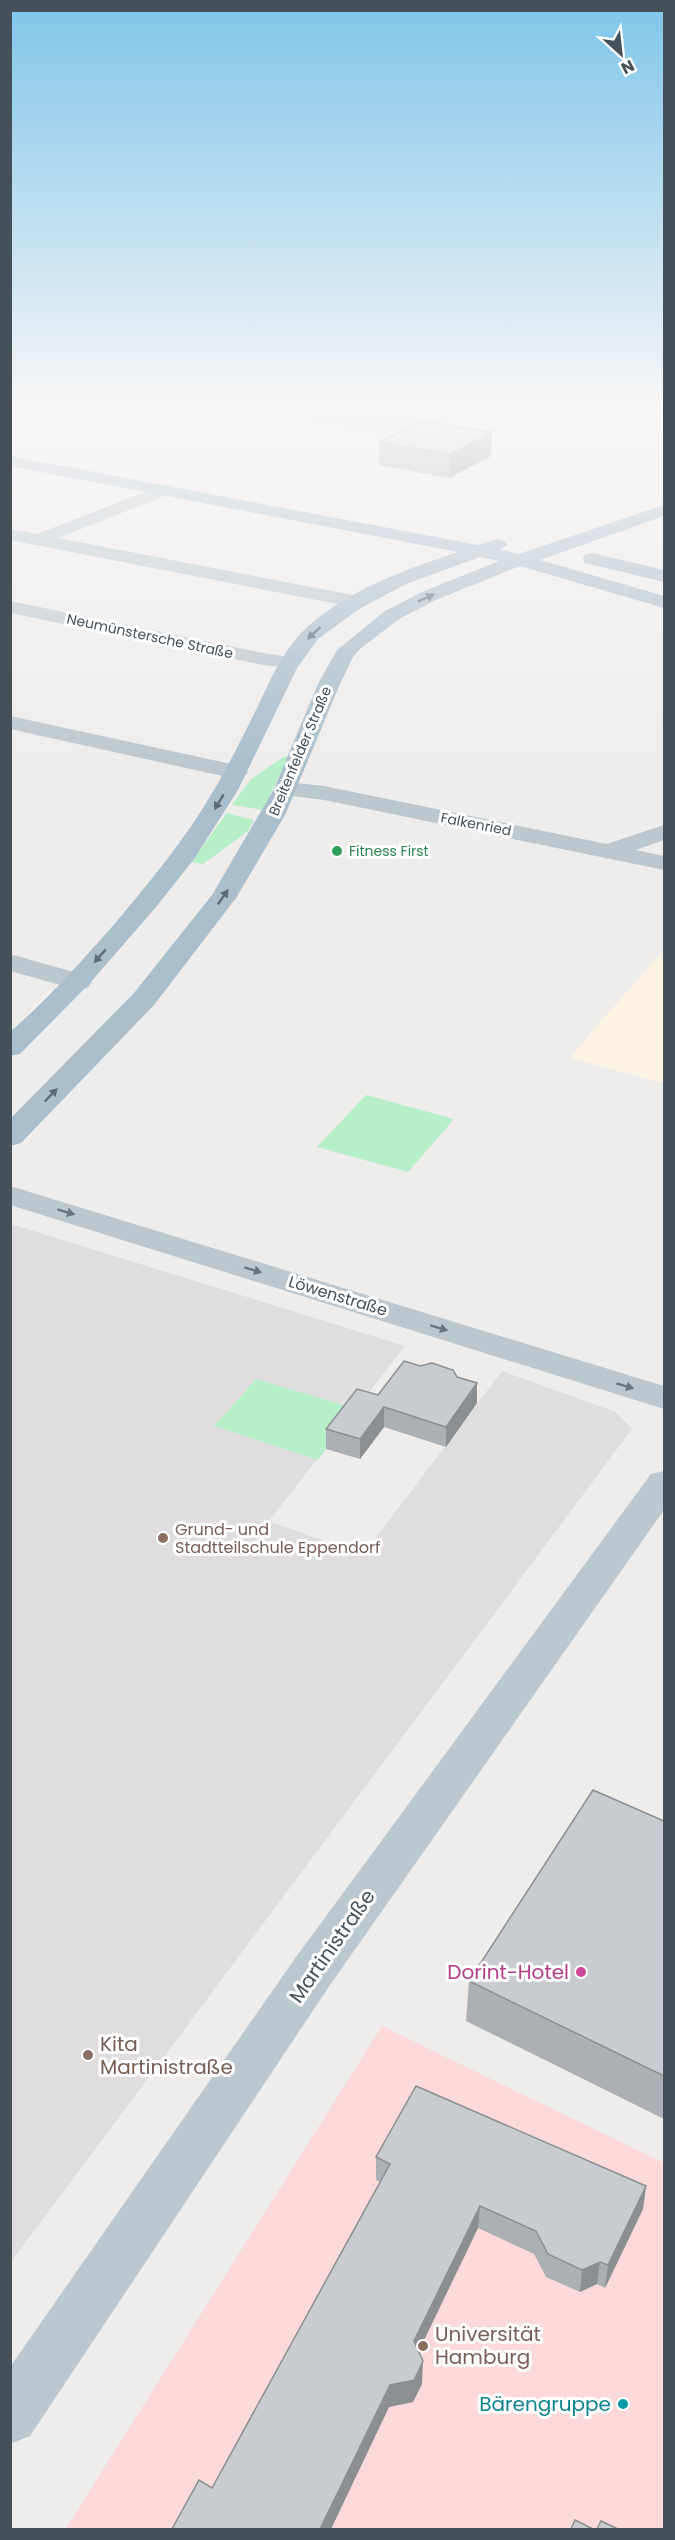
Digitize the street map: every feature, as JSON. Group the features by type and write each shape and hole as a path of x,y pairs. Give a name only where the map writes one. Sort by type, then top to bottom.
{"main road":[{"path":"361,528 480,551 520,548"},
{"name":"Breitenfelder Straße","path":"10,1137 144,999 223,898 262,836 286,789 328,684 344,654 375,626 412,604 484,572 520,548 554,549 615,528"},
{"path":"483,532 664,602"},
{"path":"554,549 664,576"},
{"path":"10,1048 78,982 160,886 218,805 237,772 290,662 300,647 323,624 358,602 416,575 480,551"}],"street":[{"path":"10,551 68,528"},
{"path":"10,534 358,602"},
{"name":"Neumünstersche Straße","path":"10,607 263,659 290,662"},
{"path":"10,723 237,772"},
{"name":"Falkenried","path":"286,789 324,793 664,863"},
{"path":"610,851 664,832"},
{"path":"10,962 78,982"},
{"name":"Löwenstraße","path":"10,1195 664,1398"},
{"name":"Martinistraße","path":"10,2416 313,1971 664,1483"}],"shaded area":[{"path":"664,949 664,1083 569,1058"},
{"name":"Grund- und Stadtteilschule Eppendorf","path":"11,1224 405,1346 269,1521 363,1555 502,1371 616,1412 632,1429 11,2262"},
{"name":"Universität Hamburg","path":"382,2026 664,2163 664,2529 65,2530"}],"green space":[{"path":"285,756 288,757 263,810 232,805 251,779"},
{"path":"227,813 254,820 248,831 203,864 191,862"},
{"path":"366,1095 454,1119 408,1172 317,1147"},
{"path":"256,1379 357,1409 318,1460 214,1426"}],"building":[{"path":"404,1361 420,1366 432,1363 453,1370 457,1377 477,1383 446,1427 384,1407 360,1439 326,1429 357,1389 378,1395"},
{"name":"Dorint-Hotel","path":"593,1790 664,1821 664,2076 469,1981"},
{"path":"416,2086 646,2186 608,2265 600,2262 582,2270 548,2254 536,2231 480,2206 414,2341 423,2361 418,2372 414,2380 390,2385 320,2529 172,2529 199,2480 212,2488 390,2164 376,2157"},
{"path":"575,2520 593,2529 571,2529"},
{"path":"601,2521 618,2529 597,2529"}],"place":[{"name":"Fitness First","path":"337,851"},
{"name":"Grund- und Stadtteilschule Eppendorf","path":"163,1538"},
{"name":"Dorint-Hotel","path":"581,1972"},
{"name":"Kita Martinistraße","path":"88,2055"},
{"name":"Universität Hamburg","path":"423,2346"},
{"name":"Bärengruppe","path":"623,2404"}]}
